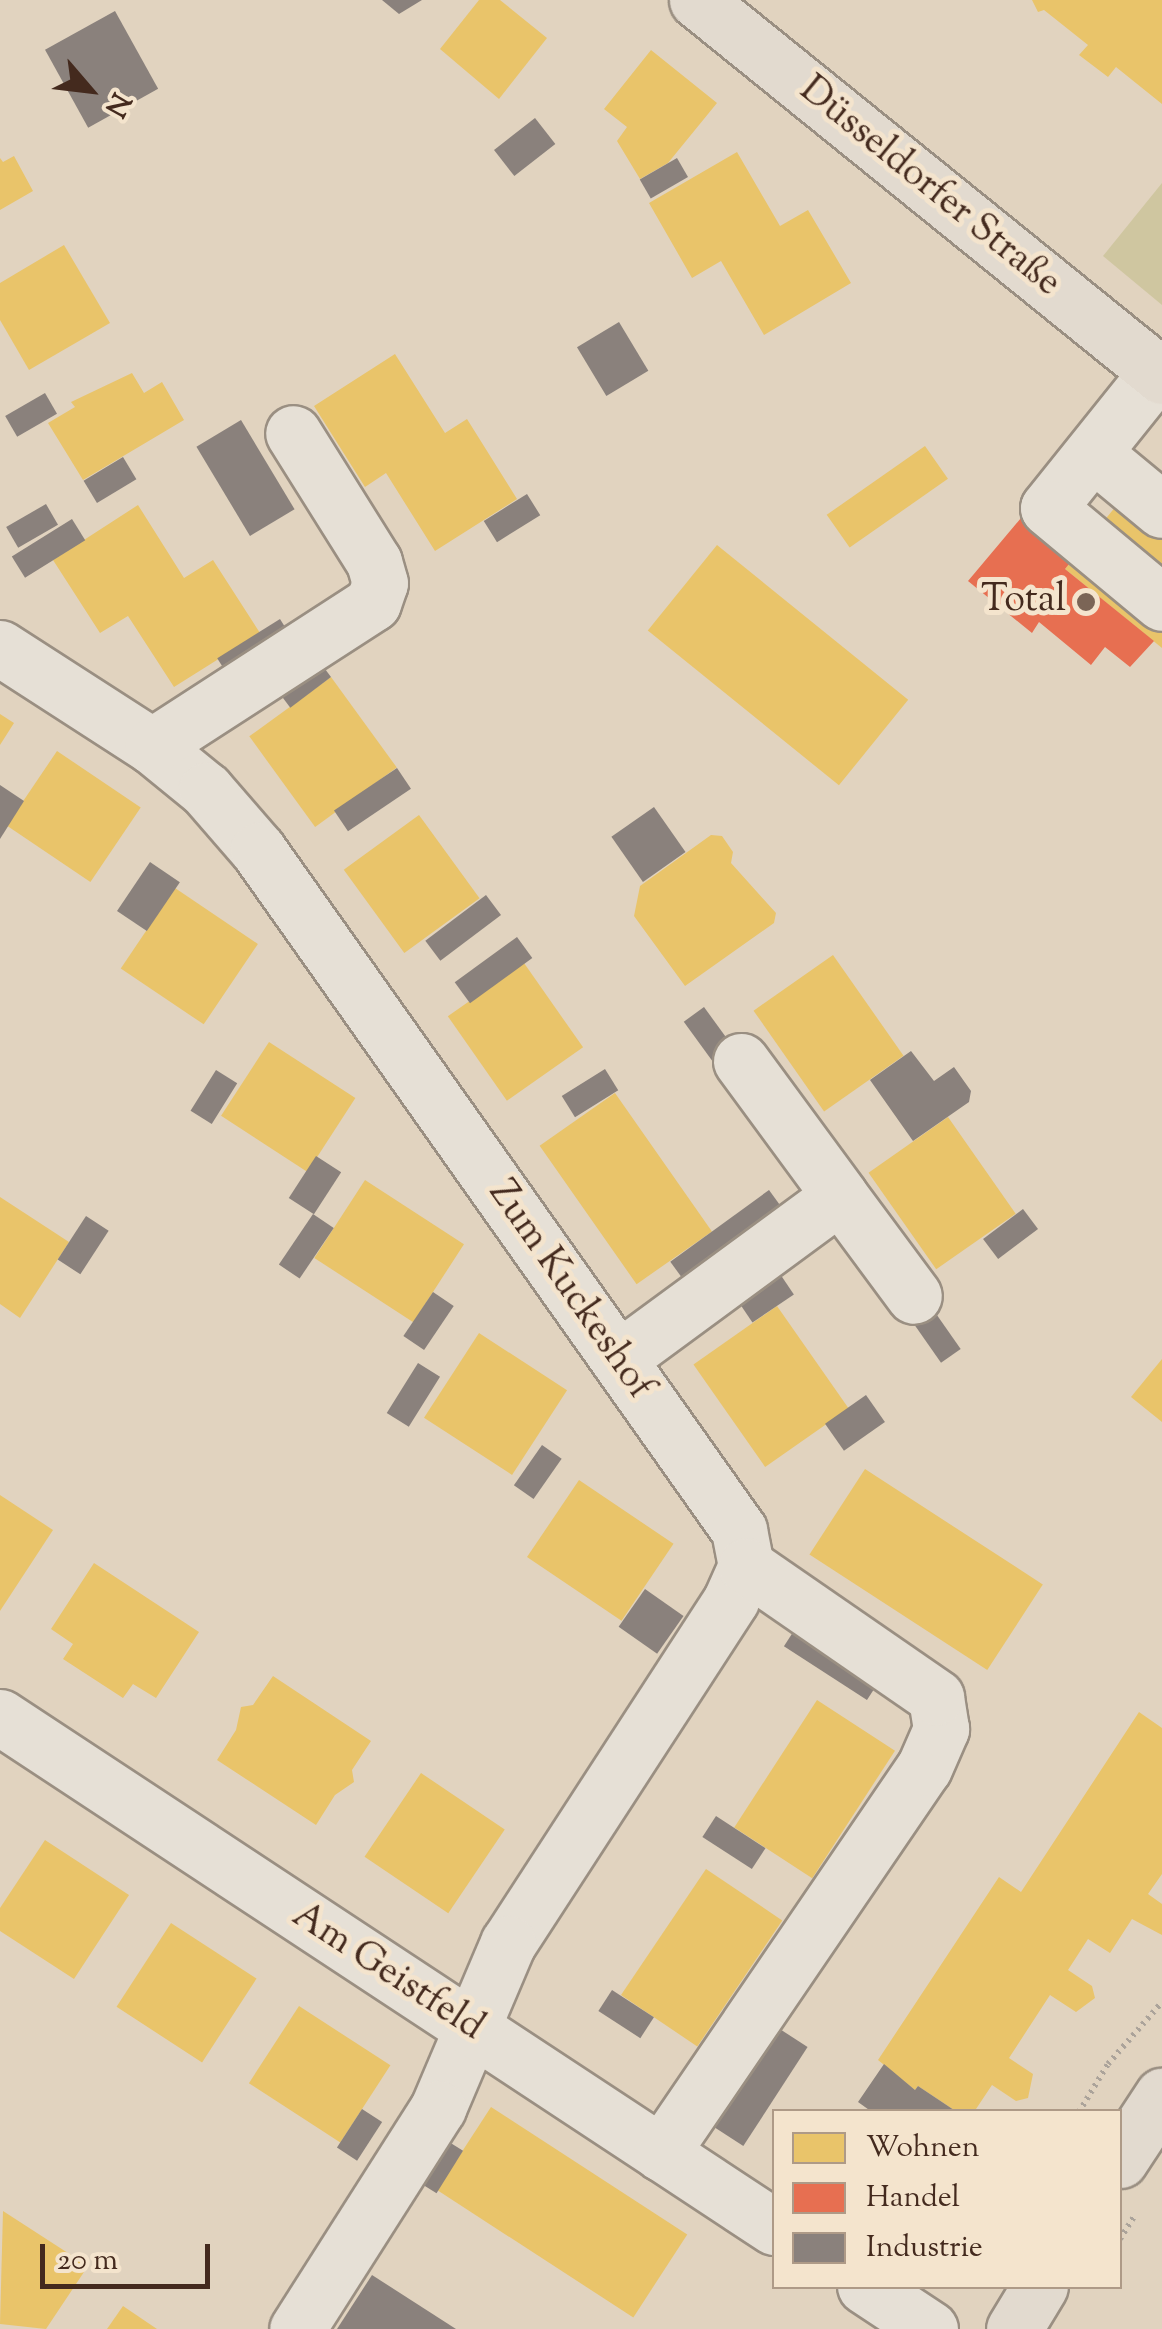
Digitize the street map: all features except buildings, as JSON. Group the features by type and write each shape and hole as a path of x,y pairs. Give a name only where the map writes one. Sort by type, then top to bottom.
{"main road":[{"name":"Düsseldorfer Straße","path":"697,0 1160,374"},
{"path":"1122,2157 1162,2096"},
{"path":"1014,2329 1038,2289"}],"street":[{"path":"1160,374 1048,508 1162,604"},
{"path":"152,746 373,603 380,583 374,562 293,432"},
{"path":"1083,465 1162,510"},
{"path":"1083,465 1162,553"},
{"name":"Zum Kuckeshof","path":"0,648 152,746 206,790 258,850 739,1530 746,1566"},
{"path":"741,1061 914,1296"},
{"path":"618,1359 840,1196"},
{"path":"297,2329 438,2108 508,1943 731,1600 746,1566 936,1698 941,1729 924,1768 660,2153"},
{"name":"Am Geistfeld","path":"0,1716 772,2226"},
{"path":"870,2289 930,2329"}],"shaded area":[{"path":"1162,183 1162,305 1103,256"}],"place":[{"name":"Total","path":"1086,602"}]}
